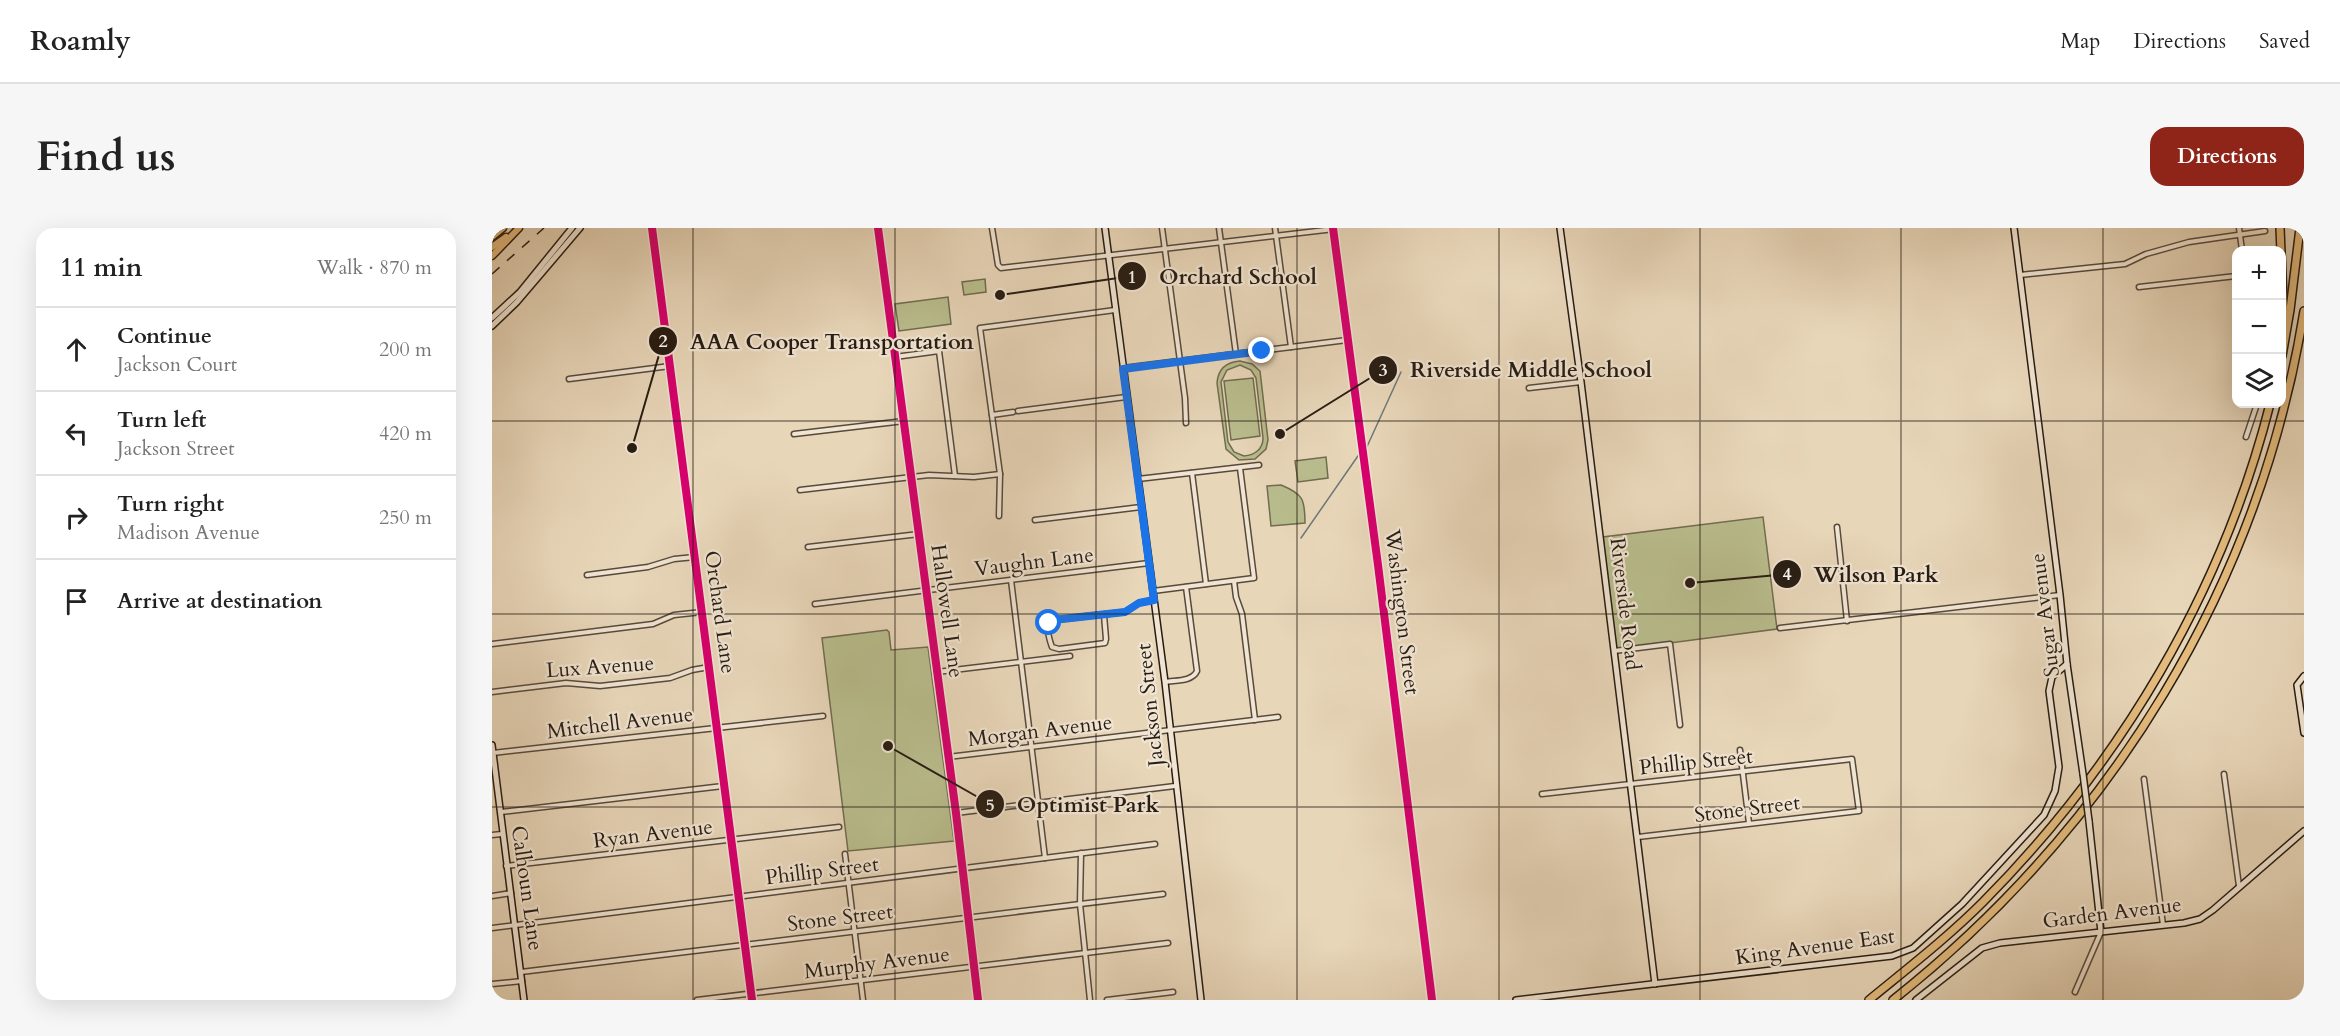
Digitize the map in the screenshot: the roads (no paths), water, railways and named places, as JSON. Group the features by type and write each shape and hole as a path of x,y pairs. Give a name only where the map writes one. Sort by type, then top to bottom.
{"highway":[{"path":"2280,228 2284,300"},
{"path":"2282,354 2292,299 2300,228"},
{"path":"1893,1000 1955,948 2029,875 2104,786 2159,703 2207,617 2249,519 2281,419 2304,311"},
{"path":"2299,339 2304,329"},
{"path":"1869,1000 1945,937 2018,865 2061,816 2122,735 2171,652 2217,561 2236,514 2268,408"}],"main road":[{"path":"492,237 503,228"},
{"path":"492,247 518,228"},
{"path":"492,256 518,228"}],"street":[{"path":"492,318 520,292 572,228"},
{"path":"492,326 517,302 580,228"},
{"name":"Orchard Lane","path":"652,228 751,997"},
{"name":"Hallowell Lane","path":"878,228 938,672 978,1000"},
{"path":"992,228 998,265 1001,268 1333,229"},
{"name":"Jackson Street","path":"1105,228 1165,682 1201,1000"},
{"path":"1162,228 1186,423"},
{"path":"1219,228 1236,354"},
{"path":"1275,228 1290,347"},
{"name":"Riverside Road","path":"1560,228 1655,984"},
{"name":"Sugar Avenue","path":"2014,228 2101,932"},
{"path":"2239,228 2242,246"},
{"name":"Washington Street","path":"1333,229 1378,565 1432,1000"},
{"path":"2019,275 2125,264 2146,254 2189,242 2265,231"},
{"path":"2139,287 2232,276"},
{"path":"999,516 1000,474 980,328 1115,310"},
{"path":"1123,369 1347,340"},
{"path":"895,357 939,351 955,476"},
{"path":"569,379 670,366"},
{"path":"1529,388 1581,382"},
{"path":"992,415 1126,397"},
{"path":"2246,437 2256,408"},
{"path":"794,434 903,421"},
{"path":"1137,479 1259,465"},
{"path":"1153,591 1254,578 1240,468"},
{"path":"1192,473 1206,584"},
{"path":"800,490 929,475 974,477 1000,474"},
{"path":"1035,520 1141,507"},
{"path":"1837,527 1846,621"},
{"path":"808,547 919,534"},
{"path":"587,574 648,567 674,559 695,557"},
{"name":"Vaughn Lane","path":"815,604 1150,563"},
{"path":"1011,580 1045,858"},
{"path":"1234,581 1236,597 1242,614 1255,720"},
{"path":"1165,682 1190,678 1197,670 1186,587"},
{"path":"1780,628 2060,595"},
{"path":"1104,615 1106,639 1104,643 1059,649 1052,647 1048,625 1050,621 1129,611 1139,603 1154,600"},
{"path":"492,644 653,624 674,615 703,612"},
{"path":"1614,651 1670,644 1680,725"},
{"path":"938,672 1070,656"},
{"name":"King Avenue East","path":"1516,1000 1892,956 1913,948 1983,884 2044,815 2055,792 2059,767 2049,692 2052,677 2067,664"},
{"name":"Lux Avenue","path":"492,692 566,683 600,686 670,678 692,670 710,667"},
{"path":"2304,676 2297,685 2304,733"},
{"name":"Mitchell Avenue","path":"493,754 823,716"},
{"name":"Morgan Avenue","path":"948,757 1278,717"},
{"name":"Calhoun Lane","path":"492,745 524,1000"},
{"path":"1740,750 1749,824"},
{"name":"Phillip Street","path":"1542,795 1852,759 1860,811"},
{"path":"2224,774 2239,886"},
{"path":"2144,778 2163,925"},
{"path":"500,812 723,786"},
{"path":"956,813 1175,786"},
{"name":"Stone Street","path":"1638,837 1860,811"},
{"name":"Ryan Avenue","path":"506,866 839,827"},
{"name":"Garden Avenue","path":"1916,1000 1982,948 2000,943 2200,919 2304,831"},
{"path":"492,835 502,834"},
{"name":"Phillip Street","path":"492,928 1155,844"},
{"path":"1081,853 1080,904 1090,1000"},
{"path":"845,854 863,1000"},
{"path":"492,896 511,893"},
{"name":"Stone Street","path":"521,972 1163,894"},
{"path":"2075,992 2101,932"},
{"name":"Murphy Avenue","path":"697,1000 751,997 975,966 1168,943"},
{"path":"492,984 522,981"},
{"path":"1107,1000 1173,992"}],"waterway":[{"path":"1365,451 1401,372"},
{"path":"1301,538 1360,453"}],"railway":[{"path":"492,274 544,228"}],"place":[{"name":"Orchard School","path":"1000,295"},
{"name":"Riverside Middle School","path":"1280,434"},
{"name":"AAA Cooper Transportation","path":"632,448"},
{"name":"Wilson Park","path":"1690,583"},
{"name":"Optimist Park","path":"888,746"}]}
